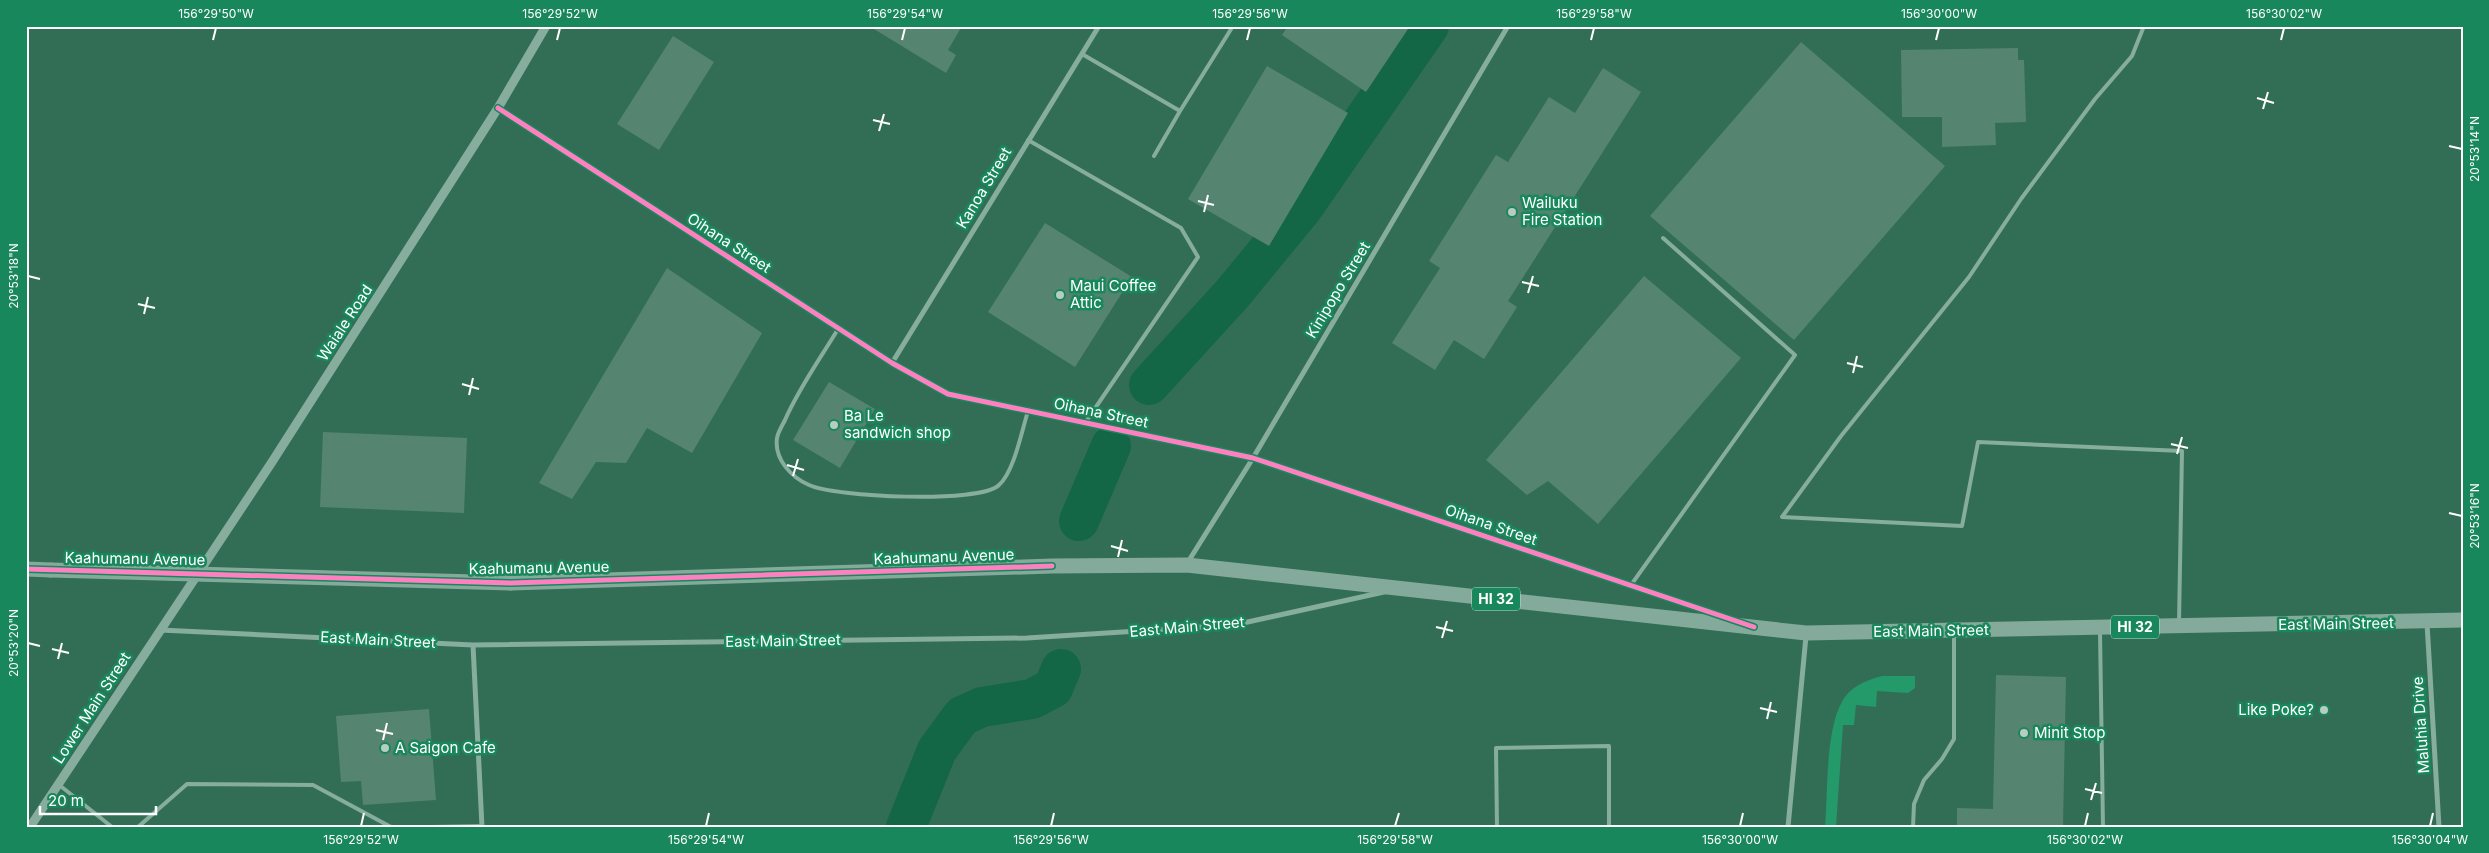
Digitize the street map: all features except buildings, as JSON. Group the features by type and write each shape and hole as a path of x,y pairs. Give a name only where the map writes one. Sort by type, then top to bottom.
{"main road":[{"name":"East Main Street","path":"1187,565 1806,633 2463,620"},
{"name":"Kaahumanu Avenue","path":"26,569 511,582 1052,566 1187,565"}],"street":[{"name":"Waiale Road","path":"160,630 272,462 498,108 546,26"},
{"name":"Kanoa Street","path":"892,363 1100,26"},
{"name":"Kinipopo Street","path":"1187,565 1253,458 1508,26"},
{"name":"Oihana Street","path":"498,108 838,329 892,363 948,394 1253,458 1754,627"},
{"name":"East Main Street","path":"160,630 473,645 1027,638 1234,625 1402,588"},
{"name":"Maluhia Drive","path":"2427,622 2439,827"},
{"name":"Lower Main Street","path":"30,827 160,630"},
{"path":"1788,827 1806,633"},
{"path":"473,645 482,826"}],"lane":[{"path":"1154,156 1233,26"},
{"path":"2144,26 2132,56 2095,100 2021,199 1969,277 1841,436 1782,516 1962,526 1978,442 2182,451 2179,627"},
{"path":"1082,54 1180,111"},
{"path":"1028,140 1181,228 1198,257 1085,423"},
{"path":"1631,584 1795,355 1663,238"},
{"path":"838,329 792,404 777,438 779,457 790,473 809,485 856,495 922,496 984,492 999,486 1006,474 1028,411"},
{"path":"2100,628 2103,827"},
{"path":"1913,827 1914,804 1924,780 1942,758 1954,739 1954,630"},
{"path":"1497,827 1496,748 1609,746 1609,827"},
{"path":"58,784 112,827"},
{"path":"138,827 187,784 197,784 313,785 391,827"},
{"path":"432,827 482,826"}],"green space":[{"path":"1882,676 1915,676 1915,688 1908,693 1877,691 1876,707 1856,705 1854,725 1843,725 1836,827 1825,827 1831,741 1839,709 1845,697 1852,689 1866,681"}],"waterway":[{"path":"1149,385 1233,293 1302,209 1429,26"},
{"path":"1079,521 1111,446"},
{"path":"906,827 937,750 962,716 982,707 1032,699 1053,688 1061,669"}],"cycle path":[{"path":"498,108 892,363 948,394 1253,458 1754,627"},
{"path":"26,569 511,583 1052,566"}],"place":[{"name":"Wailuku Fire Station","path":"1512,212"},
{"name":"Maui Coffee Attic","path":"1060,295"},
{"name":"Ba Le sandwich shop","path":"834,425"},
{"name":"Like Poke?","path":"2324,710"},
{"name":"Minit Stop","path":"2024,733"},
{"name":"A Saigon Cafe","path":"385,748"}]}
